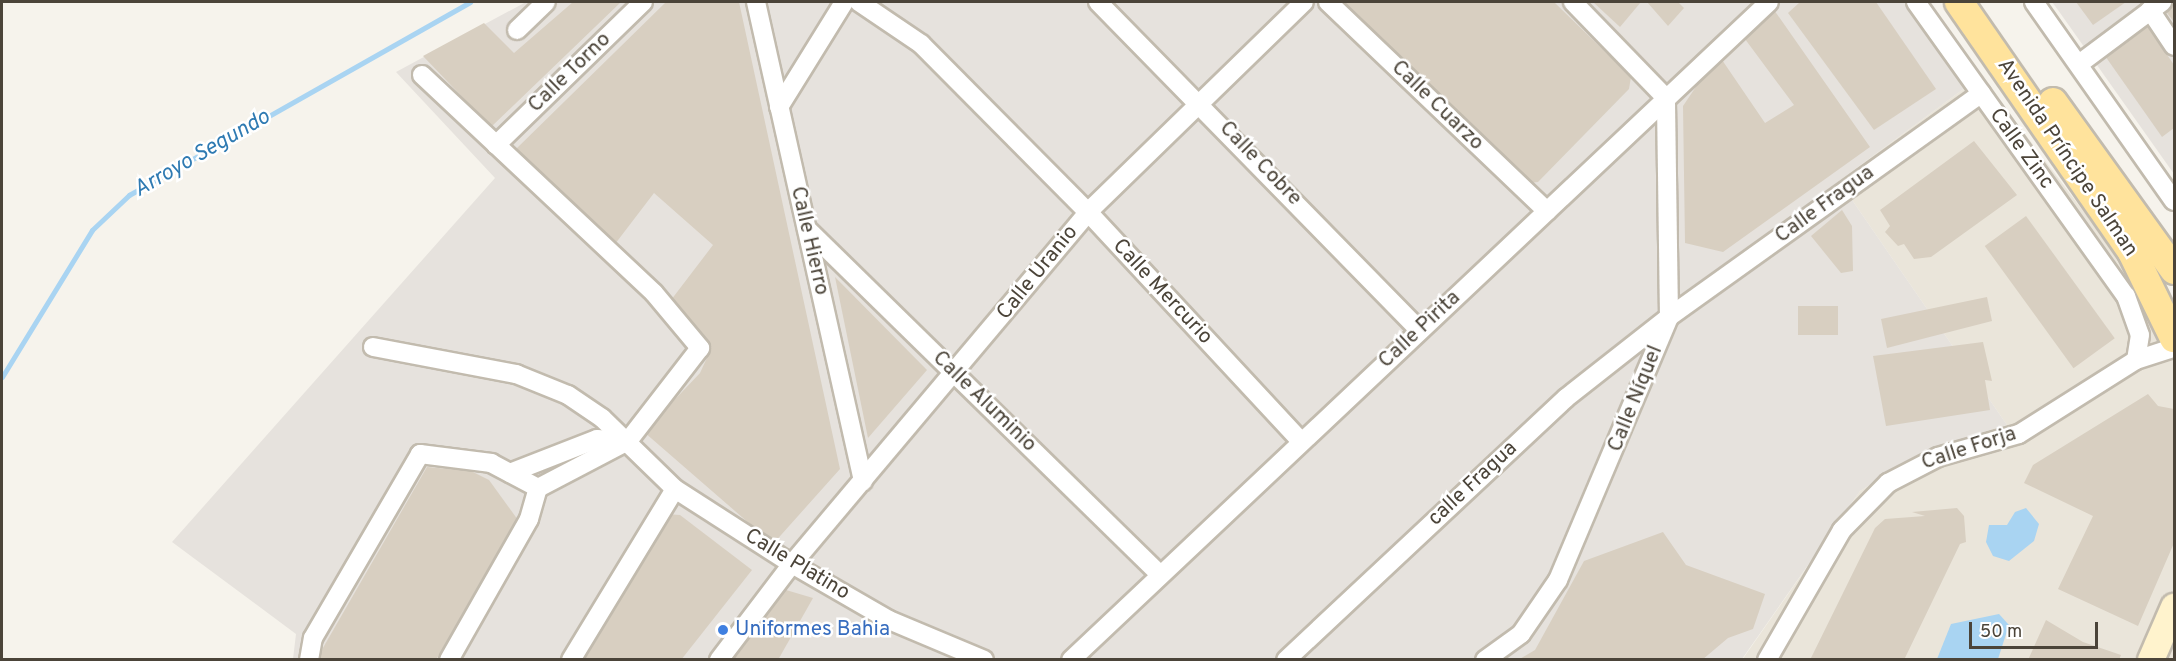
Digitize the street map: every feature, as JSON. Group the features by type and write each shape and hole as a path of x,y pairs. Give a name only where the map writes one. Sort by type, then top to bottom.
{"main road":[{"name":"Avenida Príncipe Salman","path":"1959,2 2132,252 2172,323"},
{"name":"Avenida Príncipe Salman","path":"1982,2 2175,270"},
{"path":"2151,660 2175,607"}],"street":[{"path":"517,30 546,2"},
{"name":"Calle Torno","path":"496,145 643,2"},
{"name":"Calle Hierro","path":"756,2 863,481"},
{"path":"779,107 844,2"},
{"name":"Calle Mercurio","path":"859,2 921,44 1088,212 1302,442"},
{"name":"Calle Cobre","path":"1098,2 1201,102 1420,331"},
{"name":"Calle Uranio","path":"719,660 792,564 955,373 1088,212 1304,2"},
{"name":"Calle Cuarzo","path":"1328,2 1547,211"},
{"path":"1573,2 1666,98"},
{"name":"Calle Zinc","path":"1916,2 2126,296 2140,335 2136,360"},
{"path":"2034,2 2175,201"},
{"name":"Calle Pirita","path":"1071,660 1666,98 1758,5"},
{"path":"2079,64 2156,6 2175,46"},
{"path":"422,75 654,293 700,348 628,441 538,488 529,519 449,660"},
{"name":"Calle Fragua","path":"1669,317 1981,94"},
{"name":"Calle Níquel","path":"1485,660 1521,634 1558,580 1669,317 1666,98"},
{"name":"Calle Aluminio","path":"807,229 1160,575"},
{"name":"Calle Zinc","path":"2126,296 2172,323"},
{"name":"calle Fragua","path":"1286,660 1566,398 1669,317"},
{"path":"2136,360 2172,323"},
{"name":"Calle Platino","path":"373,347 516,374 568,395 628,441 675,489 792,564 889,620 984,660"},
{"name":"Calle Forja","path":"1767,660 1842,530 1882,489 1938,457 2037,425 2136,360 2175,348"},
{"path":"510,473 597,439 628,441"},
{"path":"309,660 313,638 420,454 491,463 538,488"},
{"path":"571,660 675,489"}],"shaded area":[{"path":"526,2 1929,2 1981,76 1839,181 2007,425 1929,449 1860,491 1742,659 293,659 296,634 172,542 495,178 396,72"},
{"path":"2052,2 2174,2 2174,174 2058,10"},
{"path":"1981,76 2174,331 2174,659 1742,660 1860,491 1929,449 2007,425 1839,181"}],"water":[{"path":"2026,508 2039,524 2034,541 2009,561 1993,556 1986,542 1989,525 2007,525 2015,512"},
{"path":"1999,614 2009,625 1998,659 1937,659 1951,624"}],"building":[{"path":"573,2 621,2 491,127 423,56 484,23 514,53"},
{"path":"666,2 739,2 840,469 773,544 644,432 700,373 711,349 668,304 713,245 654,193 612,248 516,149"},
{"path":"1342,2 1554,2 1631,77 1629,89 1538,182 1523,184"},
{"path":"1593,2 1641,2 1620,27"},
{"path":"1647,2 1678,2 1684,8 1668,26"},
{"path":"1800,2 1876,2 1936,89 1874,130 1788,13"},
{"path":"2076,2 2126,2 2093,25"},
{"path":"2174,2 2174,22 2164,9"},
{"path":"1772,7 1870,147 1723,252 1685,243 1683,106 1718,54 1765,123 1794,105 1742,35"},
{"path":"2146,23 2174,65 2174,128 2162,137 2103,53"},
{"path":"1974,141 2017,195 1931,257 1914,259 1904,244 1898,246 1885,232 1890,226 1880,210"},
{"path":"1842,210 1852,226 1853,271 1841,273 1811,236"},
{"path":"2026,216 2115,338 2073,368 1985,246"},
{"path":"835,277 927,370 868,438"},
{"path":"1987,297 1992,321 1887,348 1881,319"},
{"path":"1798,306 1838,306 1838,335 1798,335"},
{"path":"1983,342 1992,381 1985,380 1990,410 1886,426 1873,356"},
{"path":"2148,394 2158,406 2174,409 2174,543 2138,626 2058,589 2093,516 2024,483 2033,465"},
{"path":"427,467 471,471 489,480 518,520 436,660 316,660"},
{"path":"1957,508 1964,516 1966,542 1960,544 1904,660 1810,660 1875,528 1885,519 1925,516 1912,512"},
{"path":"665,514 680,515 752,570 681,660 579,660"},
{"path":"1663,532 1686,565 1765,594 1753,629 1728,638 1702,660 1518,660 1535,650 1584,561"},
{"path":"786,590 813,598 778,660 733,660"},
{"path":"2046,620 2083,642 2121,655 2119,660 2028,660"}],"waterway":[{"name":"Arroyo Segundo","path":"2,377 92,230 129,195 470,2"}],"place":[{"name":"Uniformes Bahia","path":"723,630"}]}
